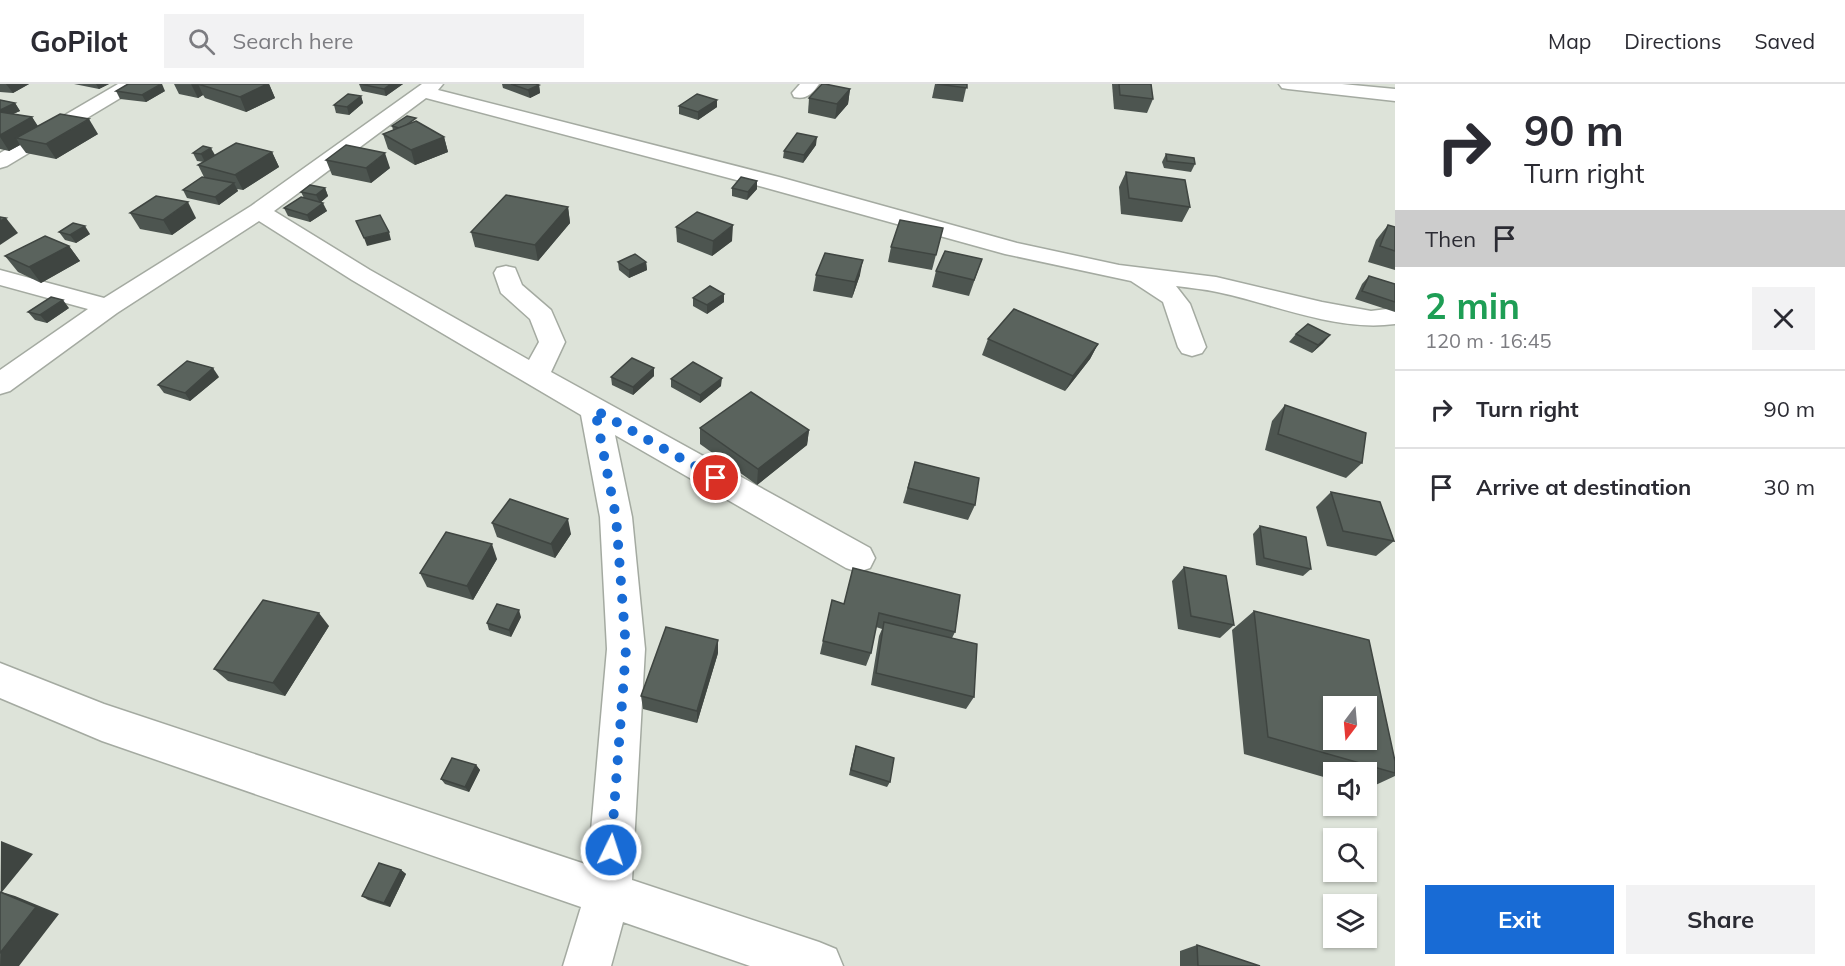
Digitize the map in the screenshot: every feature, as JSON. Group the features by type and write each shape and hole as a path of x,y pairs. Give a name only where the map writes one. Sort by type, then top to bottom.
{"street":[{"path":"0,162 131,84"},
{"path":"1288,84 1395,95"},
{"path":"0,384 108,307 259,211 429,88 1013,249 1119,272 1216,284 1322,310 1371,319 1395,316"},
{"path":"259,211 362,275 595,410 858,558"},
{"path":"1119,272 1166,288 1176,300 1192,347"},
{"path":"506,273 510,288 542,316 552,342 535,375"},
{"path":"0,277 108,307"},
{"path":"587,966 608,894 626,649 616,517 595,410"},
{"path":"0,680 102,722 819,966"}],"building":[{"path":"128,84 161,84 142,95 116,91"},
{"path":"198,84 267,84 240,97"},
{"path":"360,84 391,84 384,89"},
{"path":"511,84 536,84 539,85 528,90"},
{"path":"822,84 850,89 837,104 809,98"},
{"path":"937,84 967,84 967,88"},
{"path":"1119,84 1151,84 1153,99 1120,95"},
{"path":"348,94 361,96 347,107 334,105"},
{"path":"697,94 717,100 698,112 679,106"},
{"path":"0,100 15,103 0,110"},
{"path":"0,112 32,117 0,135"},
{"path":"60,114 89,119 46,144 16,138"},
{"path":"407,116 416,118 399,128 392,126"},
{"path":"416,121 444,137 411,150 383,134"},
{"path":"797,133 817,137 804,155 784,151"},
{"path":"236,143 272,152 235,175 198,165"},
{"path":"346,145 385,153 366,168 326,160"},
{"path":"203,146 211,148 201,154 193,153"},
{"path":"1166,154 1194,158 1195,164 1167,161"},
{"path":"1126,172 1185,180 1190,207 1129,198"},
{"path":"202,177 234,183 215,197 183,190"},
{"path":"741,177 757,181 748,192 732,188"},
{"path":"310,185 325,188 316,195 301,192"},
{"path":"506,195 568,207 535,245 471,232"},
{"path":"156,196 188,202 163,220 130,213"},
{"path":"301,197 323,203 307,215 284,208"},
{"path":"697,212 733,225 713,241 676,227"},
{"path":"380,215 389,232 364,238 356,221"},
{"path":"900,220 943,228 936,255 891,247"},
{"path":"73,223 85,226 70,235 59,232"},
{"path":"1388,225 1395,227 1395,251 1380,246"},
{"path":"45,236 69,246 29,267 5,256"},
{"path":"945,251 982,259 974,280 936,271"},
{"path":"825,253 863,260 855,282 816,275"},
{"path":"635,254 646,262 629,270 618,262"},
{"path":"1369,276 1395,284 1395,302 1362,291"},
{"path":"710,286 724,294 707,305 693,298"},
{"path":"51,297 63,300 40,315 28,312"},
{"path":"1014,309 1098,344 1073,376 988,339"},
{"path":"1308,324 1330,335 1318,345 1296,334"},
{"path":"632,358 654,368 633,387 611,377"},
{"path":"187,361 213,368 185,393 158,385"},
{"path":"693,362 722,378 700,395 671,379"},
{"path":"751,392 809,430 758,469 700,428"},
{"path":"1285,405 1366,433 1362,463 1278,434"},
{"path":"915,462 979,478 975,505 908,488"},
{"path":"1331,492 1380,502 1394,541 1343,531"},
{"path":"510,499 568,519 551,544 492,523"},
{"path":"1260,526 1306,537 1311,569 1264,558"},
{"path":"446,532 492,544 467,586 420,573"},
{"path":"1184,567 1226,576 1234,625 1191,616"},
{"path":"853,568 960,595 955,632 879,613 871,653 823,641 832,600 844,604"},
{"path":"263,600 319,613 273,683 214,669"},
{"path":"497,604 519,610 509,630 487,623"},
{"path":"1254,611 1369,640 1395,761 1395,773 1377,768 1377,762 1356,762 1268,737"},
{"path":"884,622 977,644 974,697 876,673"},
{"path":"666,627 718,640 697,711 641,696"},
{"path":"856,746 894,758 890,782 851,770"},
{"path":"452,758 476,765 465,787 441,779"},
{"path":"379,863 401,870 384,903 362,896"},
{"path":"0,892 36,907 0,953"},
{"path":"1197,945 1260,966 1198,966"}],"route":[{"path":"611,850 626,649 616,517 595,410 716,478"}]}
